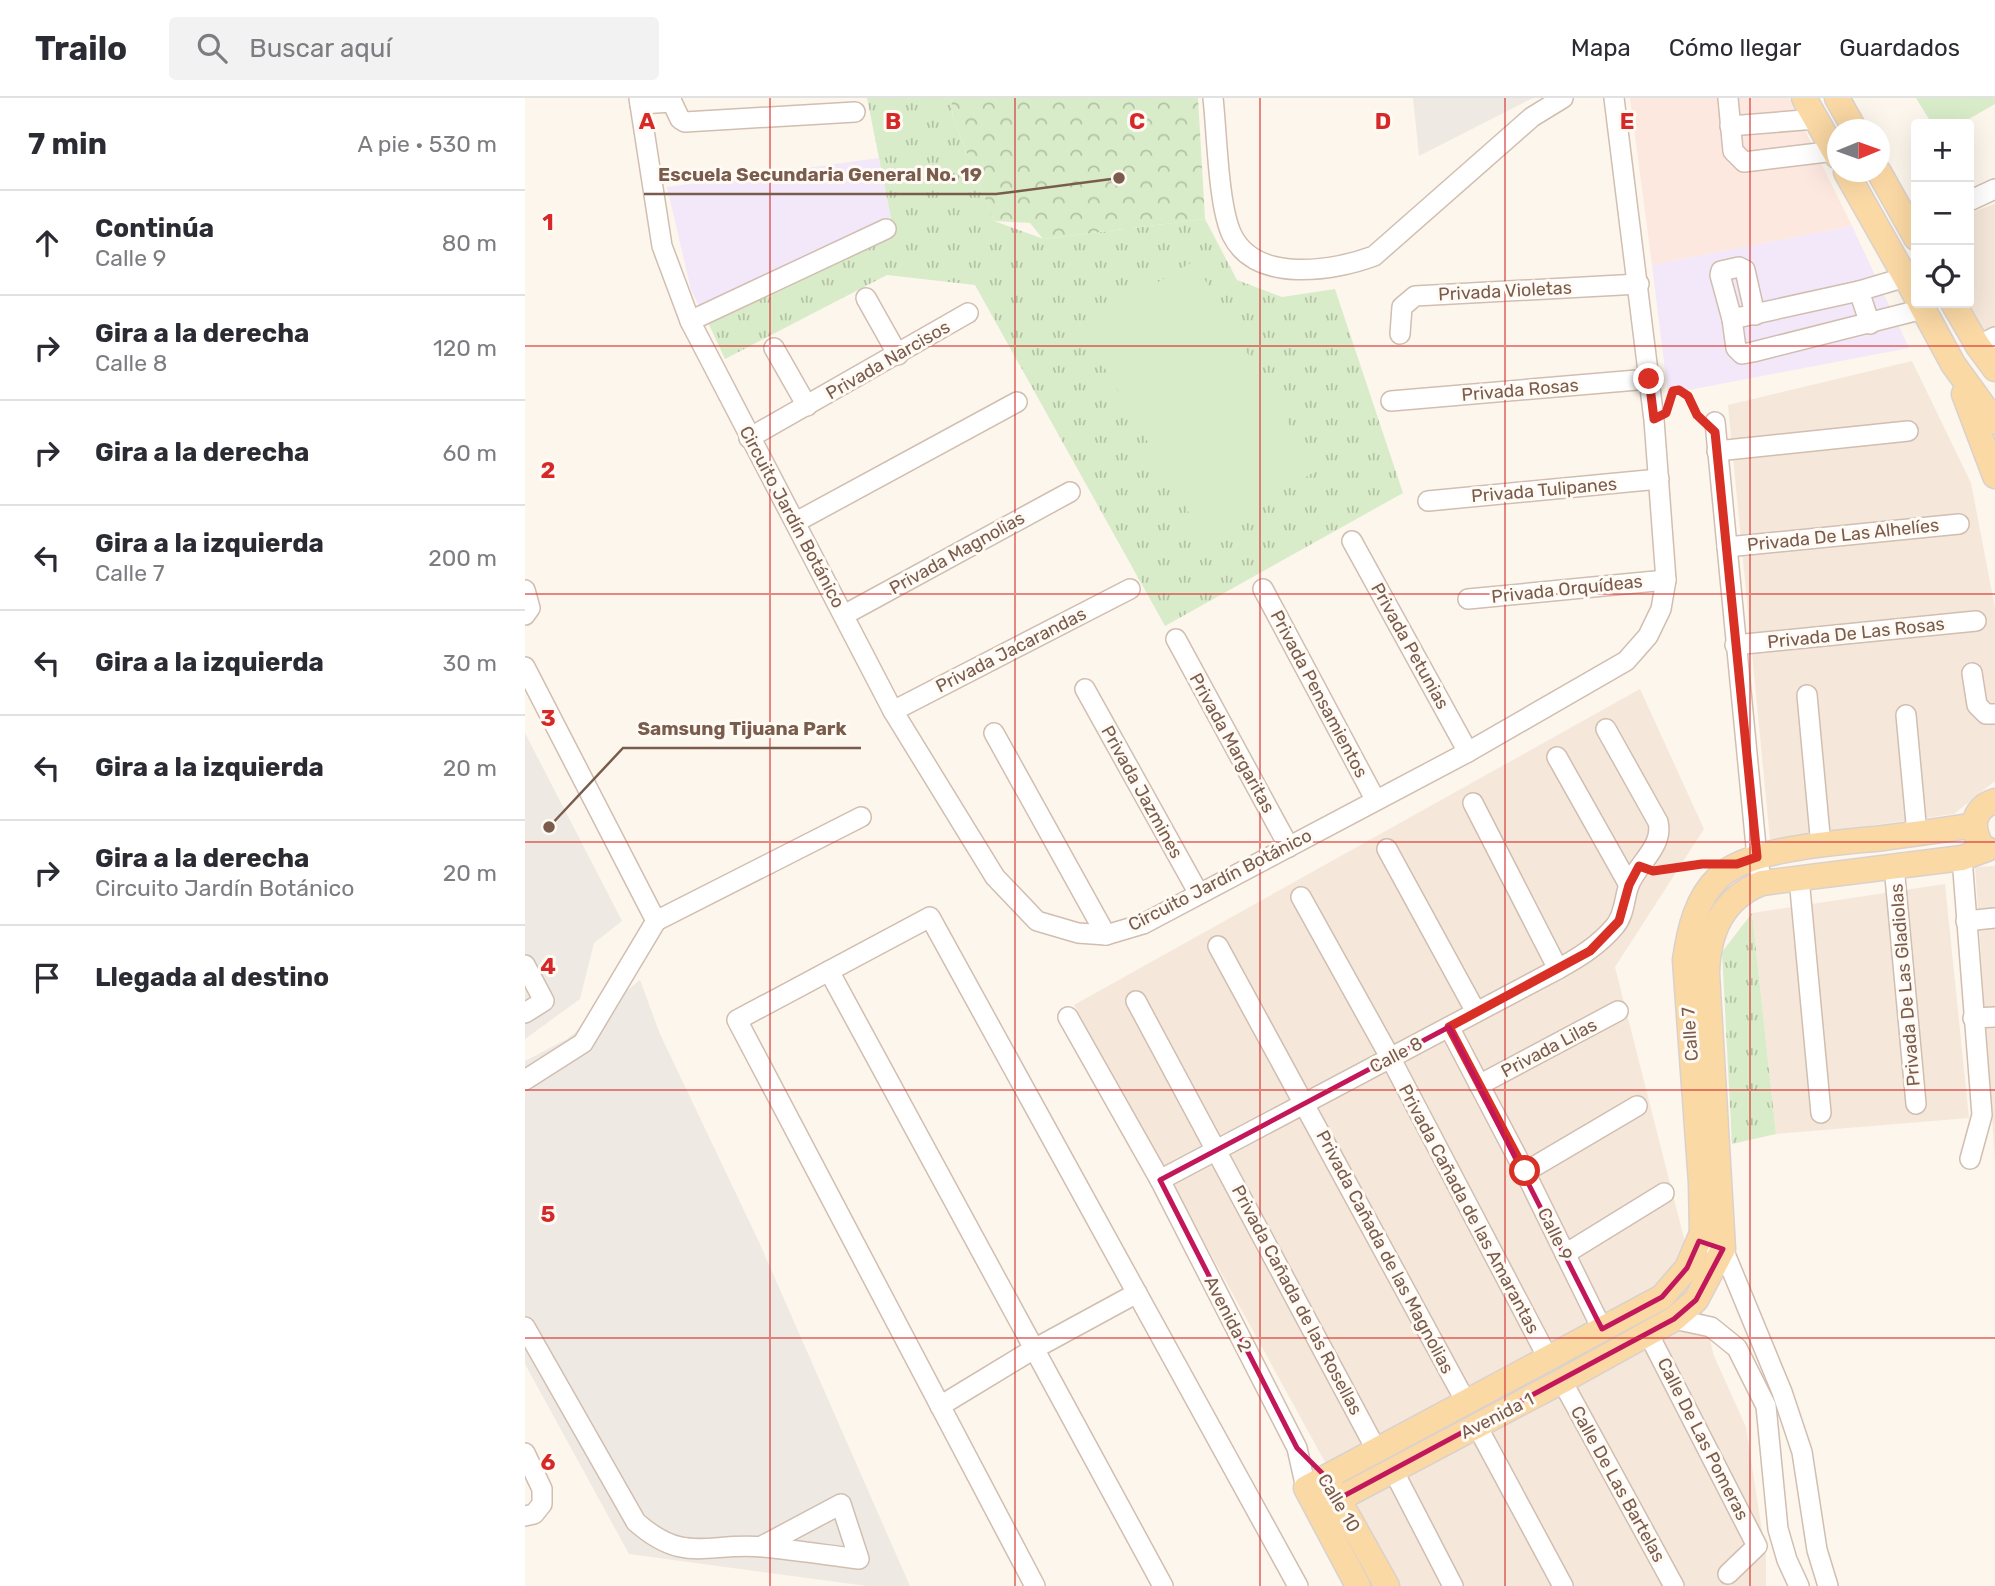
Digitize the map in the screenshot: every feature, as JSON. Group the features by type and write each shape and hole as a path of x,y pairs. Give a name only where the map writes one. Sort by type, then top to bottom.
{"main road":[{"path":"1837,98 1849,119"},
{"path":"1810,108 1827,138"},
{"path":"1851,182 1911,287"},
{"path":"1885,182 1911,225"},
{"path":"1923,308 1953,364 1995,422"},
{"path":"1957,308 1987,342 1995,369"},
{"path":"1953,364 1995,476"},
{"path":"1991,850 1977,839 1974,825 1981,809 1995,801"},
{"path":"1747,861 1821,846 1974,825"},
{"path":"1762,883 1962,858 1991,850"},
{"name":"Calle 7","path":"1662,1297 1687,1268 1702,1233 1701,1183 1685,960 1688,935 1696,912 1717,878 1747,861"},
{"name":"Calle 7","path":"1723,1250 1706,973 1707,951 1722,912 1747,888 1762,883"},
{"path":"1674,1319 1696,1300 1723,1250"},
{"name":"Avenida 1","path":"1322,1493 1377,1451 1662,1297"},
{"name":"Avenida 1","path":"1322,1493 1393,1470 1674,1319"},
{"name":"Calle 10","path":"1322,1493 1358,1586"},
{"name":"Calle 10","path":"1322,1493 1387,1586"}],"street":[{"path":"1213,98 1224,208 1233,237 1248,253 1265,263 1298,270 1320,270 1352,264 1374,256 1532,117 1563,98"},
{"name":"Circuito Jardín Botánico","path":"639,101 662,246 689,321 893,711 995,877 1038,921 1077,933 1106,935 1143,923 1468,752 1626,661 1649,636 1661,609 1666,580 1654,419 1614,98"},
{"path":"1728,98 1733,151 1744,162 1827,160"},
{"path":"639,101 672,102 680,119 685,122 855,112"},
{"path":"1730,126 1810,108"},
{"path":"1974,199 1995,189"},
{"path":"689,321 886,229"},
{"path":"1755,315 1745,270 1739,267 1721,271 1736,348 1742,354 1870,324 1911,299"},
{"name":"Privada Violetas","path":"1400,334 1402,307 1415,296 1639,284"},
{"path":"1859,291 1870,324"},
{"path":"1732,319 1859,291 1911,296"},
{"path":"866,299 898,355"},
{"name":"Privada Narcisos","path":"749,438 968,313"},
{"name":"Privada Narcisos","path":"774,348 807,406"},
{"name":"Privada Rosas","path":"1391,401 1649,379"},
{"path":"796,522 1017,402"},
{"path":"1762,883 1747,861 1735,645 1716,435 1909,431"},
{"name":"Privada Tulipanes","path":"1428,501 1659,479"},
{"name":"Privada Magnolias","path":"844,615 1070,492"},
{"name":"Privada De Las Alhelíes","path":"1727,547 1959,524"},
{"name":"Privada Petunias","path":"1352,541 1468,752"},
{"name":"Privada Orquídeas","path":"1468,599 1666,580"},
{"name":"Privada Jacarandas","path":"893,711 1130,589"},
{"name":"Privada Pensamientos","path":"1263,589 1375,799"},
{"path":"525,590 530,608 525,615"},
{"name":"Privada De Las Rosas","path":"1735,645 1976,621"},
{"name":"Privada Margaritas","path":"1176,639 1289,847"},
{"path":"525,667 656,921"},
{"path":"1972,673 1977,705 1986,714 1995,714"},
{"name":"Privada Jazmines","path":"1085,689 1199,894"},
{"path":"1807,695 1821,846"},
{"path":"1906,715 1917,834"},
{"name":"Calle 8","path":"1160,1180 1558,969 1590,951 1615,927 1622,914 1629,885 1658,839 1658,822 1607,729"},
{"path":"994,733 1106,935"},
{"path":"1557,757 1629,885"},
{"path":"1473,803 1558,969"},
{"path":"525,1080 583,1043 656,921 861,817"},
{"path":"1387,849 1475,1012"},
{"path":"1962,858 1973,1018 1989,1114 1970,1160"},
{"name":"Privada De Las Gladiolas","path":"1894,866 1916,1104"},
{"path":"1799,878 1821,1113"},
{"name":"Privada Cañada de las Amarantas","path":"1301,897 1391,1059 1548,1358"},
{"path":"1035,1586 737,1020 930,917 1298,1586"},
{"path":"1966,921 1995,918"},
{"name":"Privada Cañada de las Magnolias","path":"1218,947 1466,1402"},
{"path":"525,965 544,1001 525,1013"},
{"path":"829,971 1163,1586"},
{"name":"Privada Cañada de las Rosellas","path":"1136,1002 1217,1148 1377,1451"},
{"name":"Privada Lilas","path":"1479,1085 1618,1011"},
{"name":"Avenida 2","path":"1067,1017 1160,1180 1297,1448"},
{"path":"1973,1018 1995,1017"},
{"name":"Calle 9","path":"1449,1027 1525,1171 1602,1329"},
{"path":"1525,1171 1637,1106"},
{"path":"1565,1254 1664,1193"},
{"path":"1699,1241 1723,1250"},
{"name":"Calle 7","path":"1723,1250 1782,1392 1802,1452 1817,1550 1828,1586"},
{"path":"940,1406 1034,1349 1137,1293"},
{"path":"1674,1319 1711,1327 1737,1348 1766,1406 1778,1529 1787,1560 1799,1586"},
{"path":"525,1327 636,1522 653,1537 687,1549 760,1547 859,1559 841,1504 760,1547"},
{"name":"Calle De Las Pomeras","path":"1649,1333 1757,1546 1728,1574"},
{"path":"1525,1371 1537,1395"},
{"name":"Calle De Las Bartelas","path":"1562,1381 1675,1586"},
{"path":"1476,1426 1563,1586"},
{"name":"Calle 10","path":"1297,1448 1322,1493"},
{"path":"525,1453 542,1489 542,1504 534,1514 525,1516"},
{"path":"1393,1470 1453,1586"}],"path":[{"path":"1654,419 1666,413 1673,391 1679,390 1688,396 1697,415 1716,435"},
{"path":"1639,866 1653,871 1747,861"}],"highlighted area":[{"path":"1449,1027 1602,1329 1662,1297 1687,1268 1699,1241 1723,1249 1696,1300 1674,1319 1338,1499 1326,1477 1297,1448 1160,1180"}],"shaded area":[{"path":"1413,98 1533,98 1419,156"},
{"path":"1630,98 1789,98 1827,175 1827,182 1830,182 1852,226 1652,265"},
{"path":"879,158 891,218 708,308 699,306 691,290 667,187"},
{"path":"1995,204 1995,349 1963,308 1974,308 1974,211"},
{"path":"1852,226 1909,348 1668,394 1652,265"},
{"path":"1912,361 1971,483 1995,608 1995,781 1954,814 1770,840 1728,405"},
{"path":"1640,689 1704,829 1615,967 1714,1356 1746,1427 1766,1557 1766,1586 1393,1586 1074,1005"},
{"path":"525,733 622,921 594,943 580,999 525,1039"},
{"path":"1995,866 1995,1161 1975,867"},
{"path":"1945,884 1969,1118 1776,1134 1752,913"},
{"path":"640,980 660,1034 759,1242 910,1586 867,1586 629,1554 525,1364 525,1061 567,1039"}],"green space":[{"path":"867,98 951,98 953,118 994,221 1044,239 1205,219 1237,280 1282,297 1335,289 1403,493 1165,626 975,285 887,275 725,359 706,318 891,218"},
{"path":"951,98 1198,98 1205,219 1043,239 1030,223 994,221 953,118"},
{"path":"1916,98 1995,98 1995,104 1969,119 1929,119"},
{"path":"1194,261 1316,471 1203,537 1081,327"},
{"path":"1752,913 1776,1134 1732,1144 1722,952"}],"place":[{"name":"Escuela Secundaria General No. 19","path":"1119,178"},
{"name":"Samsung Tijuana Park","path":"549,827"}],"route":[{"path":"1525,1171 1449,1027 1590,951 1619,921 1629,885 1639,866 1653,871 1702,864 1737,864 1757,857 1715,432 1697,415 1688,396 1679,390 1673,391 1670,396 1666,413 1654,419 1649,379"}]}
